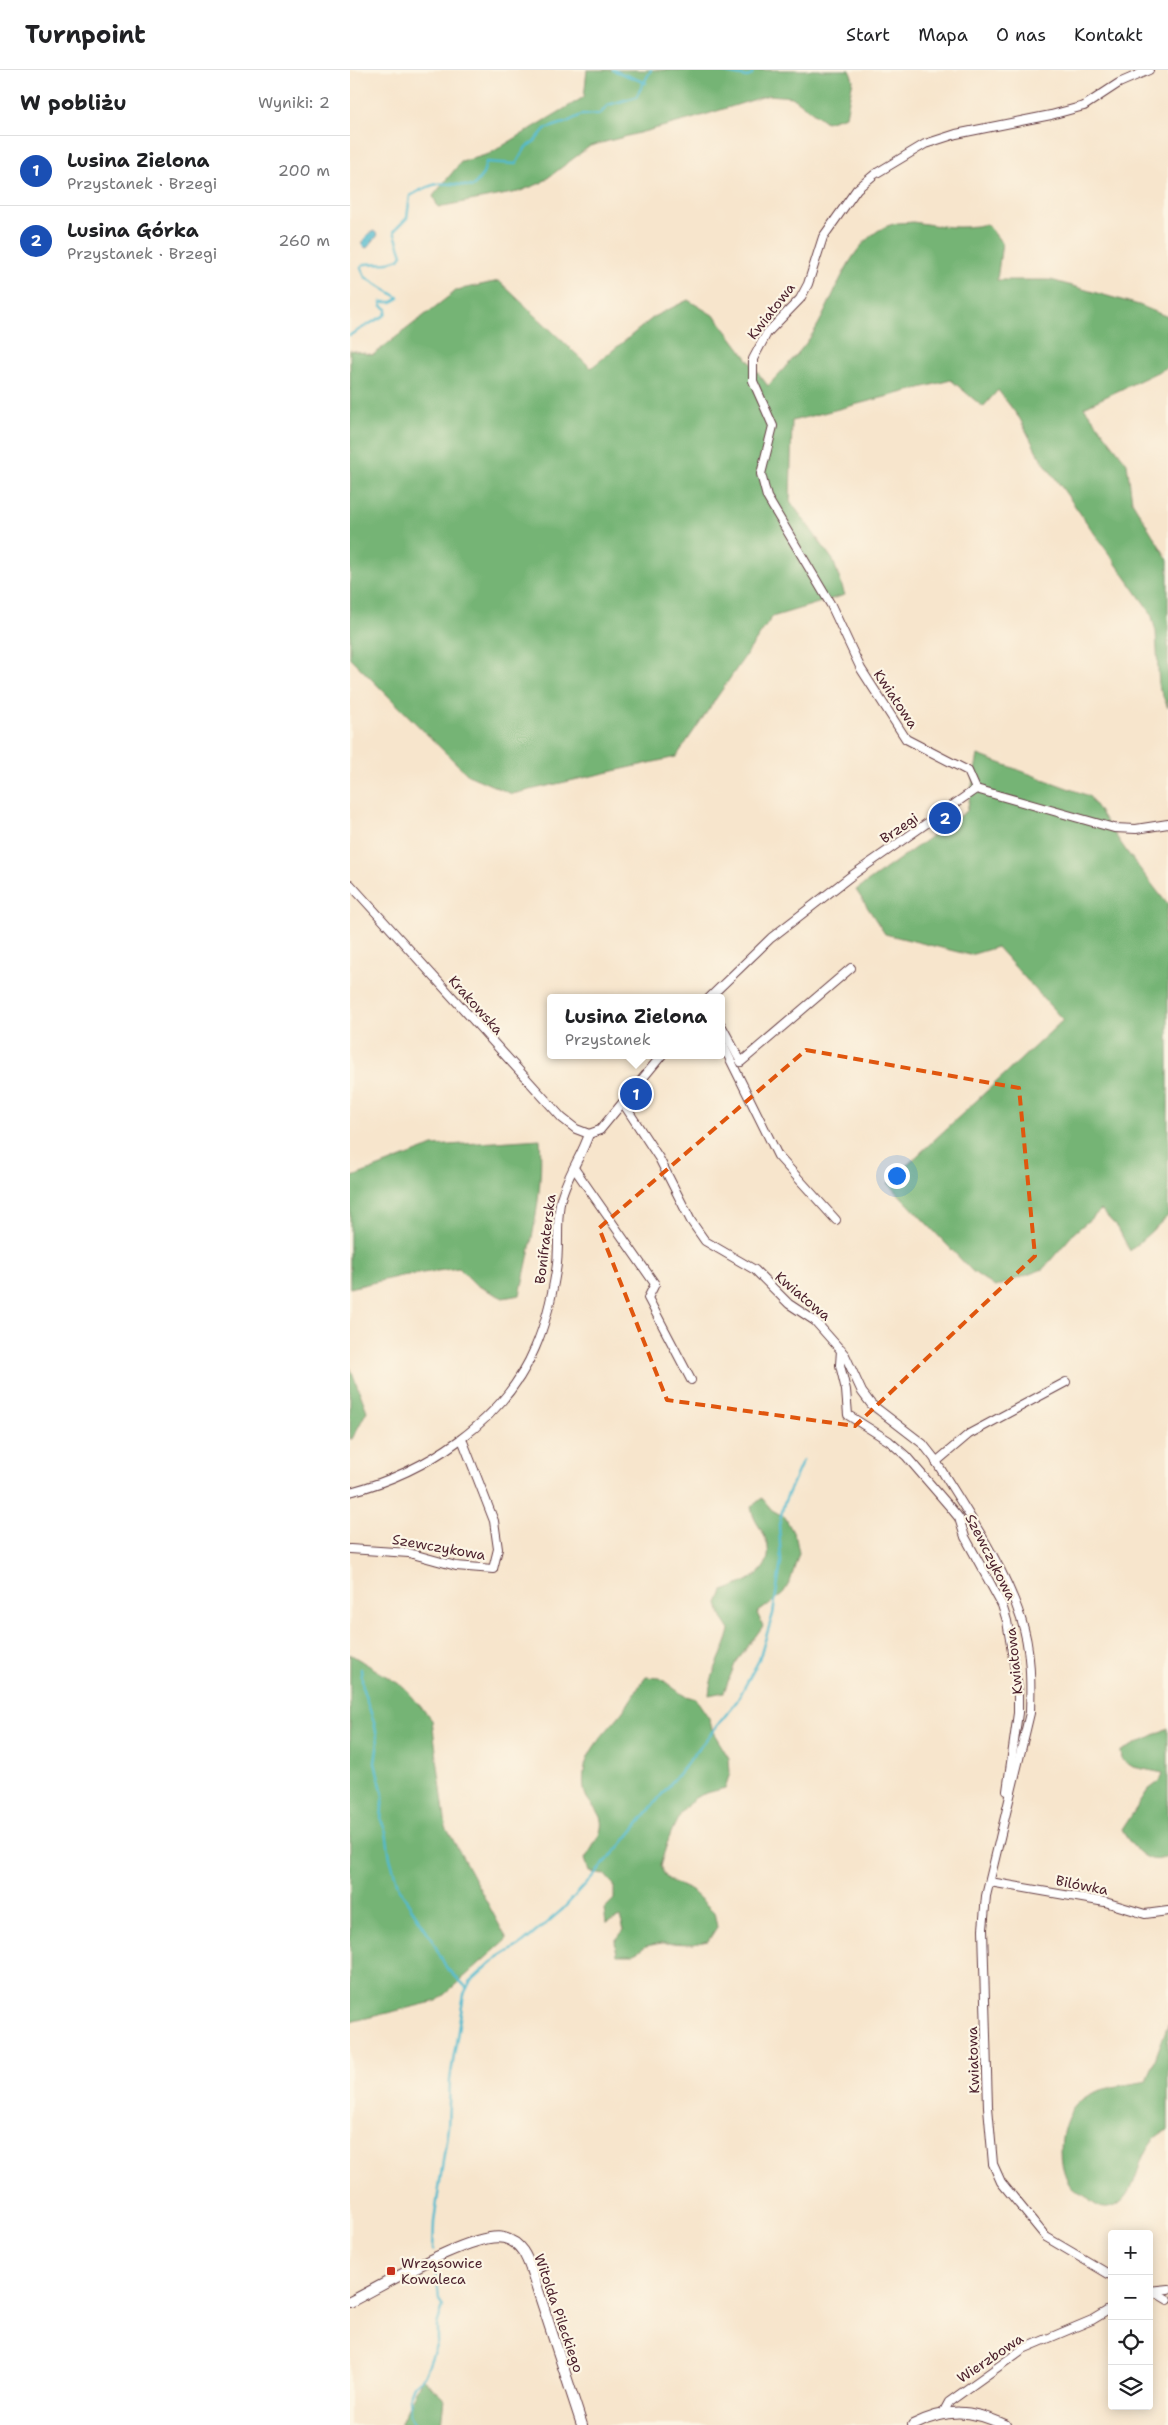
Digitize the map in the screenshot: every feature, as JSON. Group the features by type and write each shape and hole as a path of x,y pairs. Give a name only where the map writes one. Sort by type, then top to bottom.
{"street":[{"name":"Kwiatowa","path":"976,789 968,770 906,739 861,669 831,605 767,497 761,474 773,426 752,381 753,359 767,333 800,299 808,284 823,237 857,189 875,174 925,144 956,134 1051,116 1084,106 1120,83 1149,70"},
{"path":"976,789 1114,828 1136,829 1168,824"},
{"name":"Brzegi","path":"713,994 771,938 851,876 976,789"},
{"name":"Krakowska","path":"350,884 562,1118 576,1129 589,1134"},
{"path":"725,1032 741,1062 851,968"},
{"path":"725,1049 778,1156 836,1220"},
{"path":"589,1134 600,1130 659,1059"},
{"name":"Kwiatowa","path":"623,1103 659,1158 686,1213 705,1241 754,1270 789,1304 816,1321 841,1350 862,1392 871,1404 922,1444 936,1462 1000,1572 1021,1619 1031,1685 1030,1713 990,1882 983,1929 988,2107 993,2164 1001,2182 1046,2238 1110,2275"},
{"name":"Bonifraterska","path":"350,1492 393,1478 462,1438 499,1405 535,1348 556,1270 560,1202 566,1184 589,1134"},
{"path":"574,1168 655,1284 648,1298 691,1380"},
{"name":"Szewczykowa","path":"841,1350 840,1365 846,1390 848,1416 889,1441 906,1456 959,1518 965,1537 1002,1605 1007,1621 1018,1689 1012,1766 1005,1800 1006,1815"},
{"path":"936,1462 969,1434 1066,1382"},
{"name":"Szewczykowa","path":"350,1549 409,1553 456,1566 493,1569 498,1549 494,1521 462,1438"},
{"name":"Bilówka","path":"990,1882 1105,1902 1145,1914 1168,1911"},
{"name":"Witolda Pileckiego","path":"350,2302 471,2242 495,2237 512,2241 523,2251 532,2272 582,2425"},
{"path":"1153,2291 1168,2289"},
{"path":"1153,2292 1168,2300"},
{"name":"Wierzbowa","path":"943,2413 949,2402 1023,2349 1092,2320 1108,2310"},
{"path":"913,2425 943,2413 966,2412 1005,2425"}],"highlighted area":[{"path":"806,1050 1019,1088 1035,1256 855,1426 667,1400 599,1228"}],"green space":[{"path":"587,70 850,70 853,80 846,116 826,122 792,97 769,95 688,120 590,146 541,183 518,192 438,207 433,196 461,162 489,154 584,97"},
{"path":"913,222 959,227 987,224 1002,243 997,280 1051,280 1139,305 1168,317 1168,367 1084,407 1127,463 1132,501 1168,560 1168,708 1159,687 1156,632 1151,613 1038,454 1020,419 998,390 983,407 951,380 792,421 790,501 833,560 845,595 772,617 676,757 512,794 468,775 350,658 350,350 373,355 457,290 499,281 591,368 655,316 688,300 716,317 768,386 799,352 815,330 846,269 866,241 878,231 893,224"},
{"path":"978,755 1089,796 1127,852 1168,905 1164,933 1168,944 1168,1216 1130,1251 1118,1228 1101,1210 1075,1232 1043,1269 995,1287 972,1271 888,1183 1063,1020 997,947 970,955 885,934 856,890 967,811"},
{"path":"540,1139 541,1159 538,1198 520,1295 503,1298 476,1285 459,1268 401,1276 350,1288 350,1178 433,1146"},
{"path":"350,1367 367,1411 352,1439 350,1439"},
{"path":"762,1498 772,1510 785,1517 796,1538 799,1553 790,1582 782,1595 757,1613 763,1626 735,1664 724,1692 709,1695 712,1678 730,1630 722,1618 718,1604 723,1591 752,1578 765,1565 768,1557 768,1547 764,1535 751,1507"},
{"path":"350,1654 404,1687 432,1720 446,1827 507,1939 437,2001 350,2022"},
{"path":"646,1677 660,1678 683,1695 696,1699 709,1718 713,1732 729,1758 730,1773 725,1788 698,1796 682,1812 673,1829 660,1866 667,1879 692,1891 714,1912 717,1927 708,1941 693,1944 662,1943 646,1946 633,1955 617,1955 615,1941 624,1930 620,1917 606,1923 604,1909 614,1899 614,1885 604,1874 589,1872 585,1859 599,1835 601,1819 587,1798 584,1772 593,1749 603,1734 624,1710"},
{"path":"1168,1728 1168,1855 1154,1860 1141,1854 1122,1830 1148,1790 1160,1781 1163,1773 1133,1767 1122,1760 1121,1751"},
{"path":"1168,2024 1168,2130 1156,2137 1148,2147 1128,2195 1120,2203 1108,2208 1095,2205 1072,2188 1063,2169 1061,2146 1070,2113 1083,2099 1100,2090 1147,2081"},
{"path":"422,2378 444,2398 441,2425 400,2425"}],"water":[{"path":"374,231 378,235 367,248 364,247 361,244 368,234"}],"waterway":[{"path":"613,70 646,83"},
{"path":"350,335 385,315 387,309 382,306 381,302 392,302 399,298 365,277 361,268 364,264 387,263 399,259 402,255 394,231 407,218 410,196 427,187 440,184 447,183 473,187 483,174 486,162 516,164 526,147 535,141 545,129 581,115 600,114 608,105 636,97 651,70"},
{"path":"711,70 747,77 752,75 752,70"},
{"path":"433,2250 434,2222 448,2127 450,2080 464,1994 470,1982 492,1962 523,1943 563,1909 622,1844 737,1701 759,1660 773,1614 781,1562 779,1525 784,1503 803,1460"},
{"path":"361,1669 363,1690 374,1722 378,1742 375,1763 383,1794 381,1820 386,1832 390,1858 399,1889 430,1936 446,1967 467,1988"},
{"path":"415,2425 410,2415 409,2398 414,2385 424,2376 430,2362 437,2342 437,2325 443,2306 439,2300 436,2267"}],"place":[{"name":"Lusina Górka","path":"945,818"},
{"name":"Lusina Zielona","path":"636,1094"},
{"name":"Wrząsowice Kowaleca","path":"391,2271"}]}
